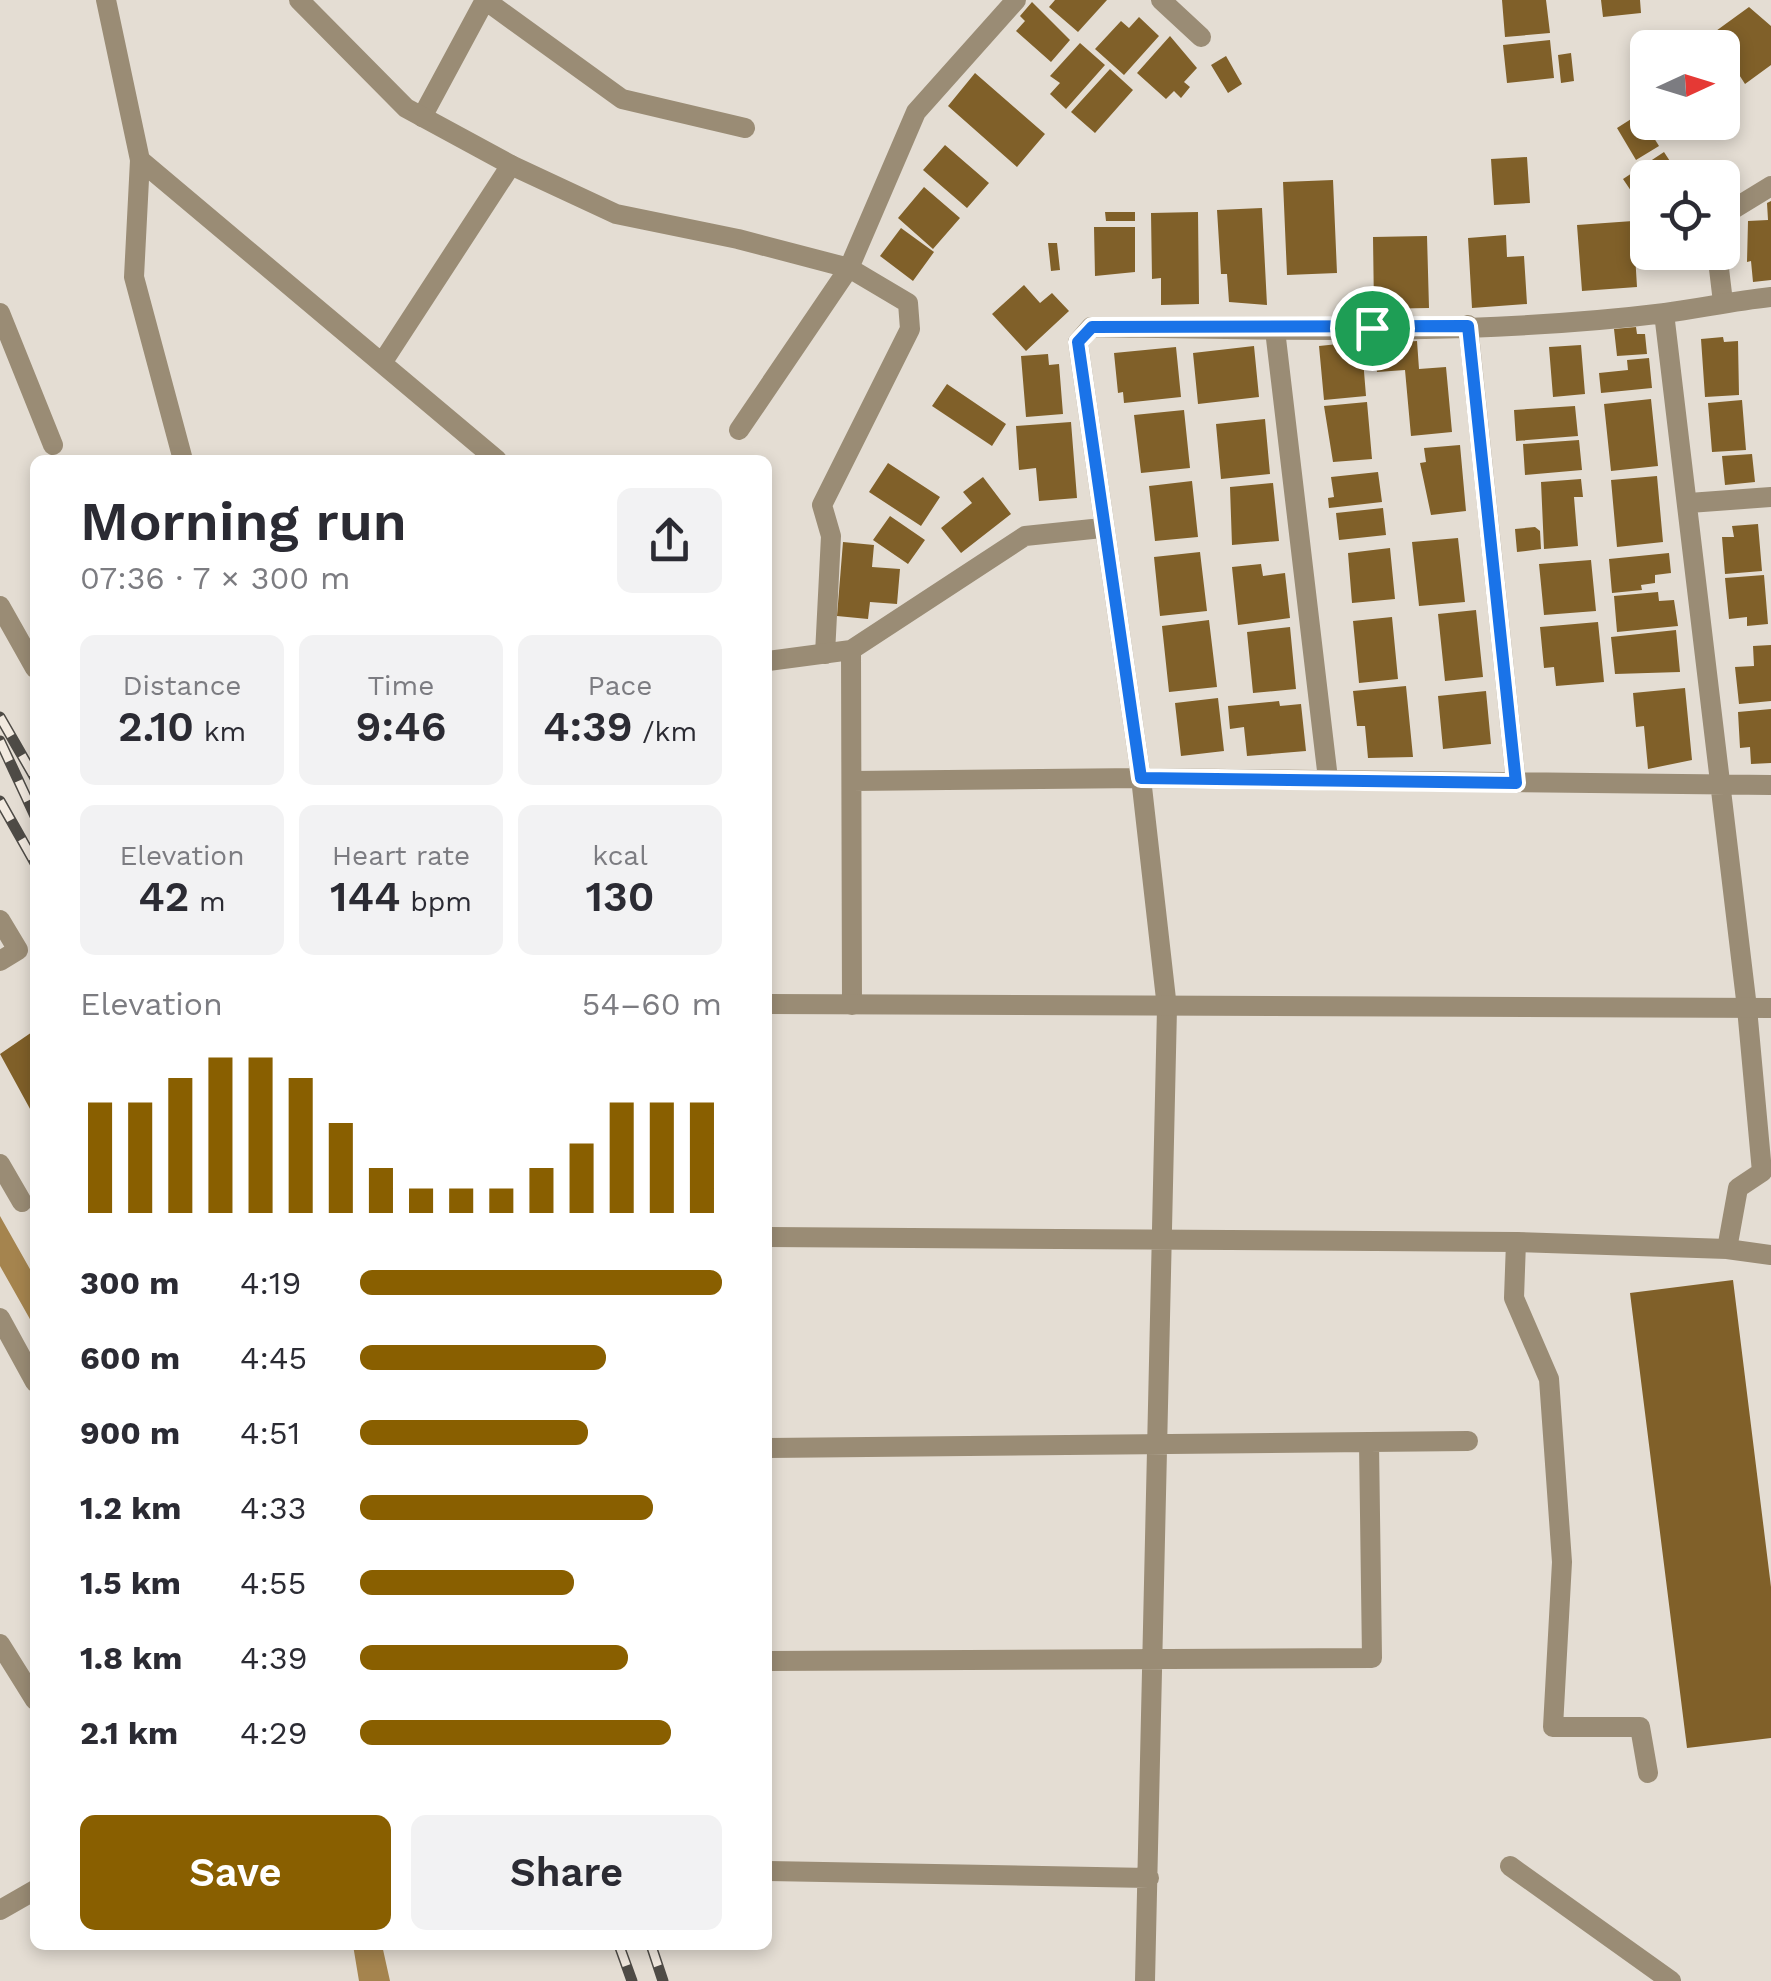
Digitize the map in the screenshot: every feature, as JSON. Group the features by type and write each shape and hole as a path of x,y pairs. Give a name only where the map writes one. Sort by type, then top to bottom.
{"street":[{"path":"106,0 140,160 134,277 182,455"},
{"path":"299,0 406,108 510,165 616,214 738,239 849,268 908,303 910,329 822,504 830,536 825,654"},
{"path":"422,118 485,0 622,100 744,128"},
{"path":"739,430 849,268 916,112 1016,0"},
{"path":"1162,0 1201,37"},
{"path":"140,160 491,455"},
{"path":"382,363 510,165"},
{"path":"1740,205 1771,186"},
{"path":"1720,270 1724,302"},
{"path":"1145,1981 1165,1241 1167,1008 1141,778 1078,342 1092,327 1275,330 1468,326 1664,313 1771,297"},
{"path":"0,313 53,445"},
{"path":"1664,313 1748,1008 1762,1172 1738,1188 1727,1249"},
{"path":"1468,326 1516,783"},
{"path":"1275,330 1328,779"},
{"path":"1689,504 1771,498"},
{"path":"772,661 851,650 1025,536 1102,528"},
{"path":"0,606 30,659"},
{"path":"851,650 852,1005"},
{"path":"853,781 1141,778 1771,785"},
{"path":"0,920 18,950 0,961"},
{"path":"772,1004 1771,1008"},
{"path":"0,1164 22,1202"},
{"path":"772,1236 1516,1242 1727,1249 1771,1255"},
{"path":"1516,1242 1514,1298 1549,1378 1562,1562 1553,1727 1640,1728 1648,1772"},
{"path":"0,1318 30,1373"},
{"path":"772,1448 1468,1441"},
{"path":"772,1662 1372,1658 1369,1443"},
{"path":"0,1644 30,1691"},
{"path":"0,1683 30,1693"},
{"path":"1510,1866 1671,1981"},
{"path":"772,1871 1149,1878"},
{"path":"0,1910 30,1893"}],"shaded area":[{"path":"0,1216 30,1269 30,1319 0,1266"},
{"path":"354,1950 383,1950 390,1981 359,1981"}],"building":[{"path":"1055,0 1107,0 1078,32 1049,7"},
{"path":"1502,0 1546,0 1550,33 1505,37"},
{"path":"1601,0 1640,0 1641,13 1603,17"},
{"path":"1032,2 1070,40 1051,62 1016,31 1025,21 1020,16"},
{"path":"1749,7 1771,26 1771,65 1745,84 1740,76 1740,30 1717,30"},
{"path":"1139,17 1159,36 1124,75 1095,49 1121,21 1129,28"},
{"path":"1170,36 1197,68 1184,82 1190,87 1181,98 1174,91 1166,99 1137,73"},
{"path":"1550,40 1554,78 1507,83 1503,45"},
{"path":"1080,43 1105,65 1066,109 1050,94 1060,83 1050,76"},
{"path":"1571,53 1574,81 1561,83 1558,55"},
{"path":"1226,56 1242,84 1228,93 1211,65"},
{"path":"1110,69 1133,90 1095,133 1071,112"},
{"path":"975,73 1045,134 1017,167 948,106"},
{"path":"1630,120 1630,140 1655,140 1659,146 1636,160 1617,128"},
{"path":"945,145 989,183 967,208 923,170"},
{"path":"1664,152 1669,160 1652,160"},
{"path":"1527,157 1530,203 1494,205 1491,159"},
{"path":"1333,180 1337,273 1287,275 1283,182"},
{"path":"924,187 960,218 933,249 898,218"},
{"path":"1771,201 1771,280 1753,282 1751,261 1747,262 1748,221 1768,220 1767,203"},
{"path":"1262,208 1267,305 1229,302 1227,274 1221,274 1217,210"},
{"path":"1105,212 1135,212 1135,221 1106,221"},
{"path":"1198,212 1199,304 1161,305 1161,278 1152,279 1151,213"},
{"path":"1630,221 1630,270 1636,270 1637,287 1582,291 1577,225"},
{"path":"1094,227 1135,227 1135,272 1095,276"},
{"path":"901,228 934,252 913,281 880,256"},
{"path":"1506,235 1507,257 1524,256 1527,304 1472,308 1468,238"},
{"path":"1427,236 1429,308 1374,309 1373,237"},
{"path":"1048,243 1057,243 1060,270 1051,271"},
{"path":"1024,285 1040,303 1052,293 1069,311 1026,351 992,314"},
{"path":"1636,327 1637,334 1645,334 1647,354 1617,356 1614,329"},
{"path":"1723,337 1724,342 1738,341 1739,395 1705,397 1701,339"},
{"path":"1417,341 1419,369 1446,367 1452,432 1411,436 1405,370 1377,372 1374,344"},
{"path":"1348,343 1349,348 1362,347 1366,396 1324,400 1319,346"},
{"path":"1581,345 1585,394 1553,397 1549,347"},
{"path":"1254,346 1259,397 1198,404 1193,353"},
{"path":"1176,347 1181,397 1124,403 1123,392 1118,393 1114,353"},
{"path":"1048,354 1049,365 1059,364 1063,414 1026,417 1021,356"},
{"path":"1649,358 1652,388 1601,393 1599,373 1628,370 1627,360"},
{"path":"947,384 1006,424 992,446 932,406"},
{"path":"1651,399 1658,466 1611,471 1604,404"},
{"path":"1742,400 1746,450 1712,452 1708,403"},
{"path":"1367,402 1372,459 1333,462 1324,406"},
{"path":"1575,406 1578,436 1516,441 1514,410"},
{"path":"1184,410 1190,468 1141,473 1134,415"},
{"path":"1265,419 1270,474 1221,479 1216,424"},
{"path":"1071,422 1077,498 1039,501 1036,468 1019,470 1016,426"},
{"path":"1579,440 1582,470 1525,475 1523,444"},
{"path":"1460,445 1466,511 1431,515 1420,463 1426,462 1424,448"},
{"path":"1752,454 1755,482 1725,485 1722,456"},
{"path":"888,463 940,497 921,526 869,492"},
{"path":"1378,472 1382,502 1329,508 1328,498 1334,497 1331,477"},
{"path":"1657,476 1663,542 1617,547 1611,480"},
{"path":"983,477 1011,514 961,553 941,528 972,503 963,492"},
{"path":"1581,479 1583,497 1574,497 1578,546 1544,549 1541,482"},
{"path":"1192,481 1198,537 1155,541 1149,486"},
{"path":"1273,483 1279,541 1232,545 1230,487"},
{"path":"1383,508 1386,535 1339,540 1336,513"},
{"path":"890,516 925,540 908,564 873,540"},
{"path":"1758,524 1762,571 1725,574 1722,537 1734,537 1732,526"},
{"path":"1535,527 1540,531 1541,549 1517,552 1515,529"},
{"path":"1458,538 1465,602 1419,606 1412,542"},
{"path":"843,542 874,545 872,567 900,569 897,604 870,602 868,619 837,616"},
{"path":"1390,548 1395,599 1352,603 1348,553"},
{"path":"1200,552 1207,611 1160,616 1154,557"},
{"path":"1669,553 1671,573 1655,575 1655,583 1641,585 1642,590 1612,593 1609,559"},
{"path":"1591,560 1596,611 1544,615 1539,564"},
{"path":"1261,564 1263,576 1285,573 1290,618 1238,625 1232,567"},
{"path":"1764,575 1768,624 1747,626 1747,617 1729,619 1725,578"},
{"path":"1658,592 1659,601 1674,600 1678,626 1617,632 1614,596"},
{"path":"1476,610 1483,677 1445,681 1438,614"},
{"path":"1392,617 1398,679 1359,683 1353,621"},
{"path":"1209,620 1217,687 1169,692 1162,626"},
{"path":"1598,622 1604,682 1556,686 1554,667 1544,668 1540,627"},
{"path":"1290,627 1296,689 1253,693 1247,632"},
{"path":"1676,630 1680,672 1615,674 1611,637"},
{"path":"1771,645 1771,701 1739,704 1735,667 1754,666 1753,646"},
{"path":"1406,686 1413,757 1368,758 1365,726 1357,726 1353,691"},
{"path":"1685,688 1692,760 1648,769 1644,726 1636,727 1633,693"},
{"path":"1486,691 1491,744 1443,749 1438,696"},
{"path":"1218,698 1224,751 1181,756 1175,703"},
{"path":"1279,701 1280,706 1301,704 1306,751 1247,756 1244,727 1230,729 1228,706"},
{"path":"1771,709 1771,763 1751,764 1750,747 1740,748 1738,712"},
{"path":"30,1033 30,1109 0,1054"},
{"path":"1733,1280 1771,1587 1771,1738 1687,1748 1630,1293"}],"railway":[{"path":"0,717 30,769"},
{"path":"0,741 30,805"},
{"path":"0,801 30,854"},
{"path":"621,1950 632,1981"},
{"path":"653,1950 663,1981"}],"route":[{"path":"1468,326 1516,783 1141,778 1078,342 1092,327 1372,328 1468,326"}]}
